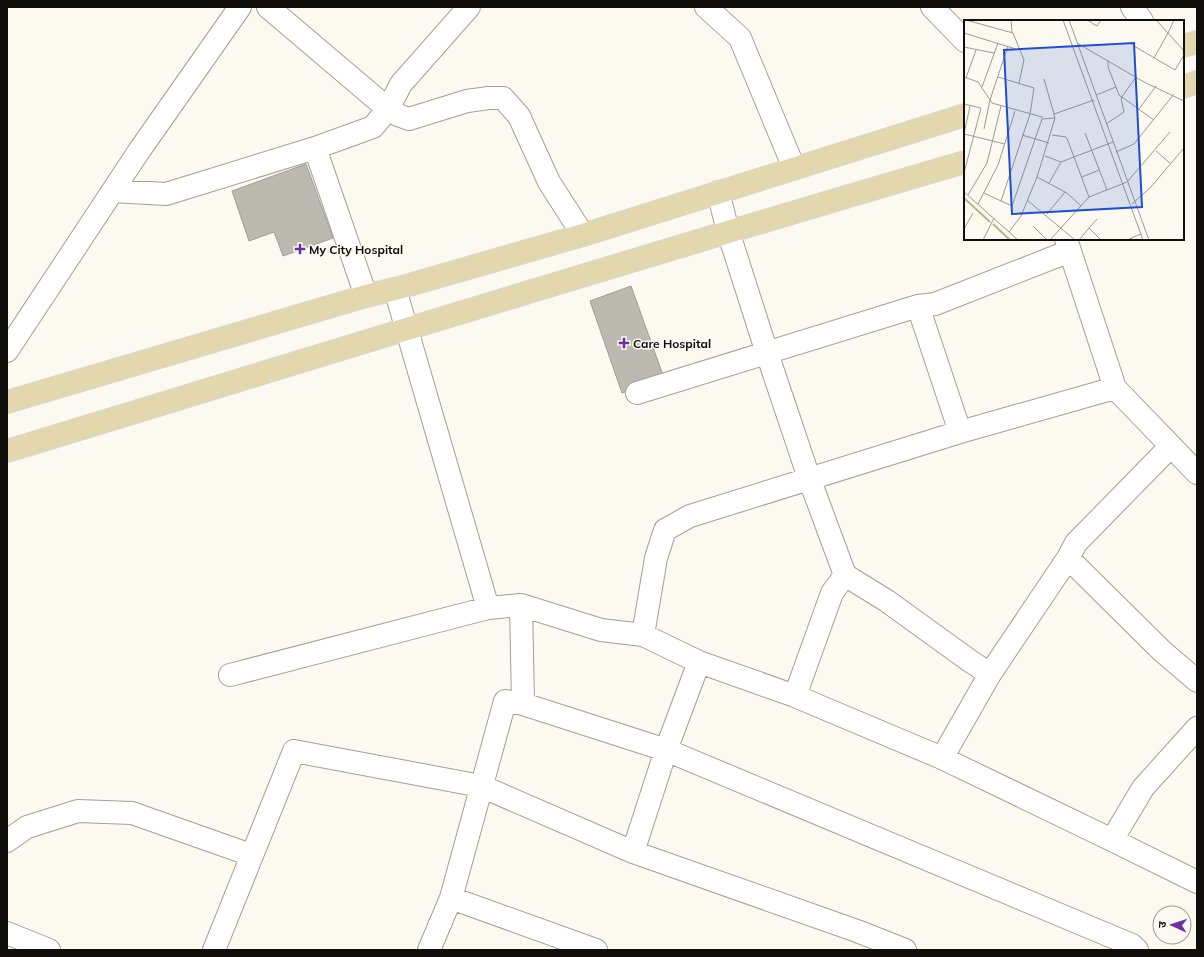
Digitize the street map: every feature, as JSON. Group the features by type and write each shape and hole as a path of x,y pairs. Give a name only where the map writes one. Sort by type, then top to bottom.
{"main road":[{"path":"1184,46 1197,42"},
{"path":"7,402 366,296 583,235 964,115"},
{"path":"7,451 728,231 964,162"}],"street":[{"path":"7,352 113,191 240,7"},
{"path":"268,7 388,109 398,115 409,119 467,102 489,98 503,98 519,116 549,182 583,235"},
{"path":"113,191 166,194 315,148 373,127 388,109 401,84 470,7"},
{"path":"706,7 740,38 794,168"},
{"path":"932,7 964,40"},
{"path":"1132,7 1141,20"},
{"path":"315,148 366,296"},
{"path":"718,192 728,231 767,353 845,575 887,601 990,674"},
{"path":"637,393 918,306 935,304 1068,245 1114,388 1197,473"},
{"path":"395,289 488,608"},
{"path":"918,306 960,432"},
{"path":"643,635 656,558 665,530 690,516 960,432 1114,388"},
{"path":"942,758 990,674 1068,558 1076,543 1171,446"},
{"path":"1068,558 1162,651 1197,681"},
{"path":"795,696 832,593 845,575"},
{"path":"521,605 523,704"},
{"path":"230,675 488,608 521,605 601,630 643,635 699,662 795,696 942,758 1197,882"},
{"path":"634,852 666,750 699,662"},
{"path":"429,950 451,898 505,701 523,704 666,750 1132,945 1137,950"},
{"path":"1112,840 1143,788 1197,728"},
{"path":"214,950 294,751 481,786 634,852 857,931 904,950"},
{"path":"7,841 27,826 78,811 132,813 251,855"},
{"path":"451,898 596,950"},
{"path":"7,933 49,950"}],"building":[{"path":"306,164 333,238 283,256 274,232 249,241 232,191"},
{"path":"631,286 664,378 622,393 590,301"}],"place":[{"name":"My City Hospital","path":"300,249"},
{"name":"Care Hospital","path":"624,343"}]}
